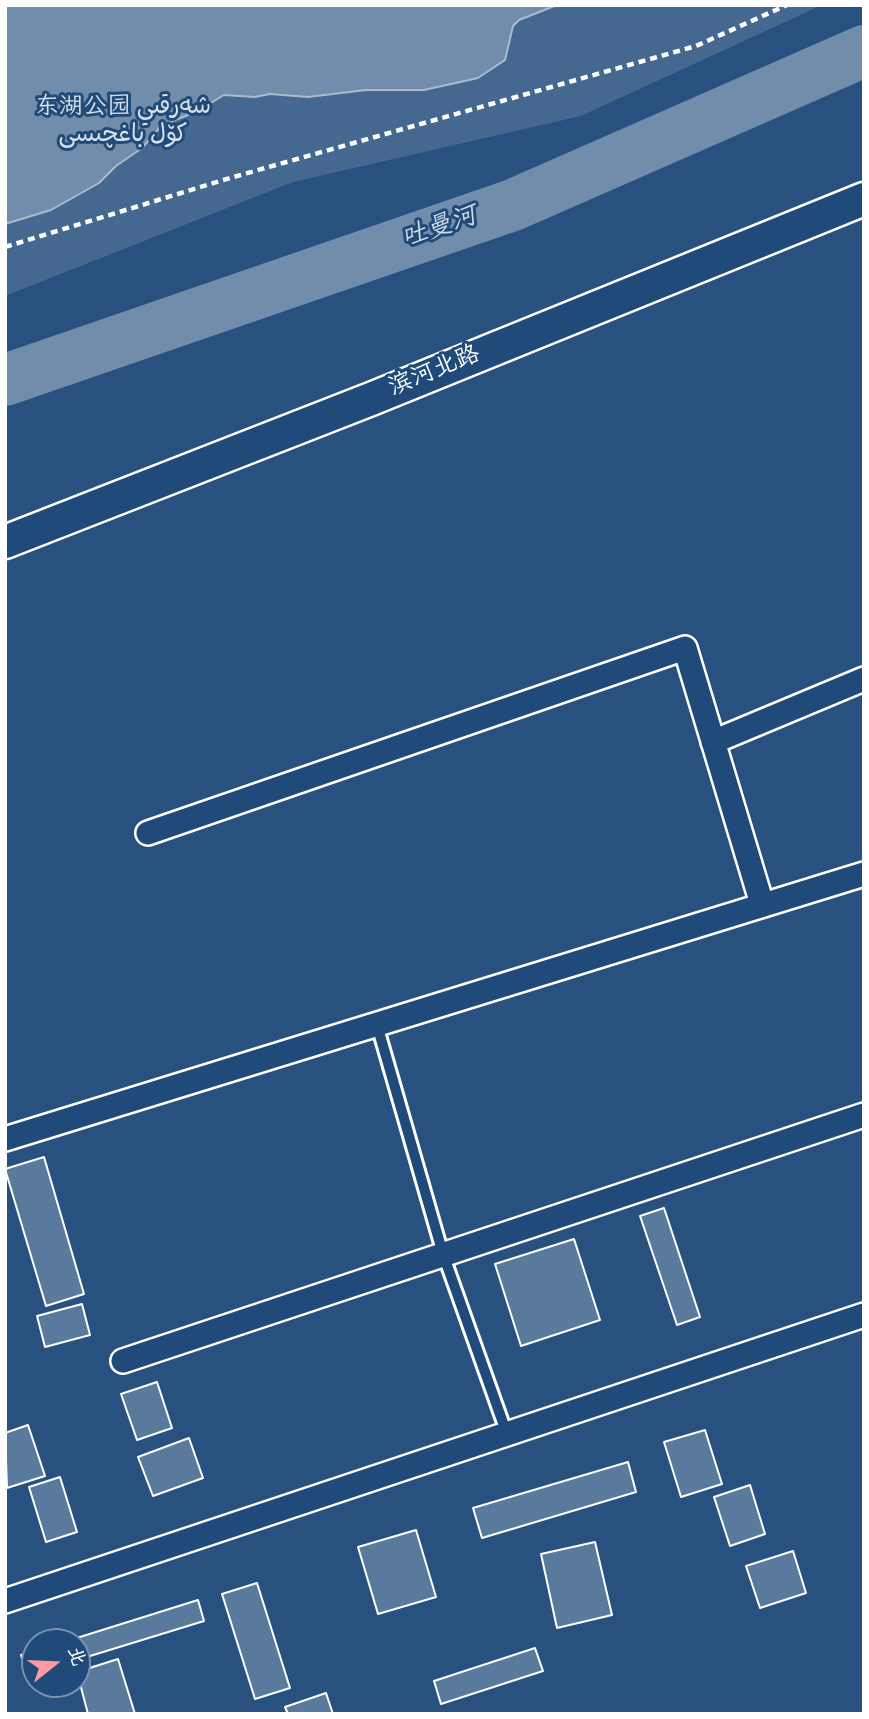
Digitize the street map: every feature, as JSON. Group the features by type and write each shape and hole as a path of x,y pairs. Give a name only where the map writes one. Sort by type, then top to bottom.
{"main road":[{"name":"滨河北路","path":"5,542 383,394 864,199"}],"street":[{"path":"148,833 685,648 762,904"},
{"path":"713,742 864,679"},
{"path":"5,1139 864,874"},
{"path":"123,1361 864,1115"},
{"path":"5,1601 507,1434 857,1323"}],"lane":[{"path":"377,1025 443,1255 507,1434"}],"path":[{"path":"5,247 230,178 696,46 787,5"}],"green space":[{"name":"东湖公园 شەرقىي كۆل باغچىسى","path":"5,5 822,5 581,116 293,182 5,296"}],"shaded area":[{"path":"5,5 557,5 519,20 513,26 505,60 478,78 424,90 366,90 308,97 224,95 196,112 162,125 142,148 116,166 99,183 51,210 5,224"}],"building":[{"path":"44,1157 84,1294 46,1306 5,1169"},
{"path":"664,1208 700,1317 677,1325 640,1216"},
{"path":"574,1239 600,1320 521,1346 495,1264"},
{"path":"82,1304 90,1335 45,1347 37,1316"},
{"path":"157,1382 172,1428 137,1440 121,1394"},
{"path":"28,1425 45,1476 7,1488 5,1433"},
{"path":"705,1430 722,1484 681,1497 664,1442"},
{"path":"189,1438 203,1478 153,1496 138,1457"},
{"path":"628,1462 636,1492 482,1538 473,1508"},
{"path":"60,1477 77,1532 46,1542 29,1487"},
{"path":"750,1485 765,1534 730,1546 714,1497"},
{"path":"416,1530 436,1597 378,1614 358,1547"},
{"path":"595,1542 612,1615 557,1628 541,1554"},
{"path":"793,1551 806,1593 760,1608 746,1566"},
{"path":"257,1583 290,1688 255,1699 222,1594"},
{"path":"198,1600 204,1621 91,1656 91,1634"},
{"path":"535,1648 543,1671 441,1704 434,1681"},
{"path":"118,1659 135,1714 88,1714 84,1698 91,1698 91,1668"},
{"path":"326,1693 333,1714 288,1714 285,1707"}],"waterway":[{"name":"吐曼河","path":"5,380 513,205 864,51"}]}
